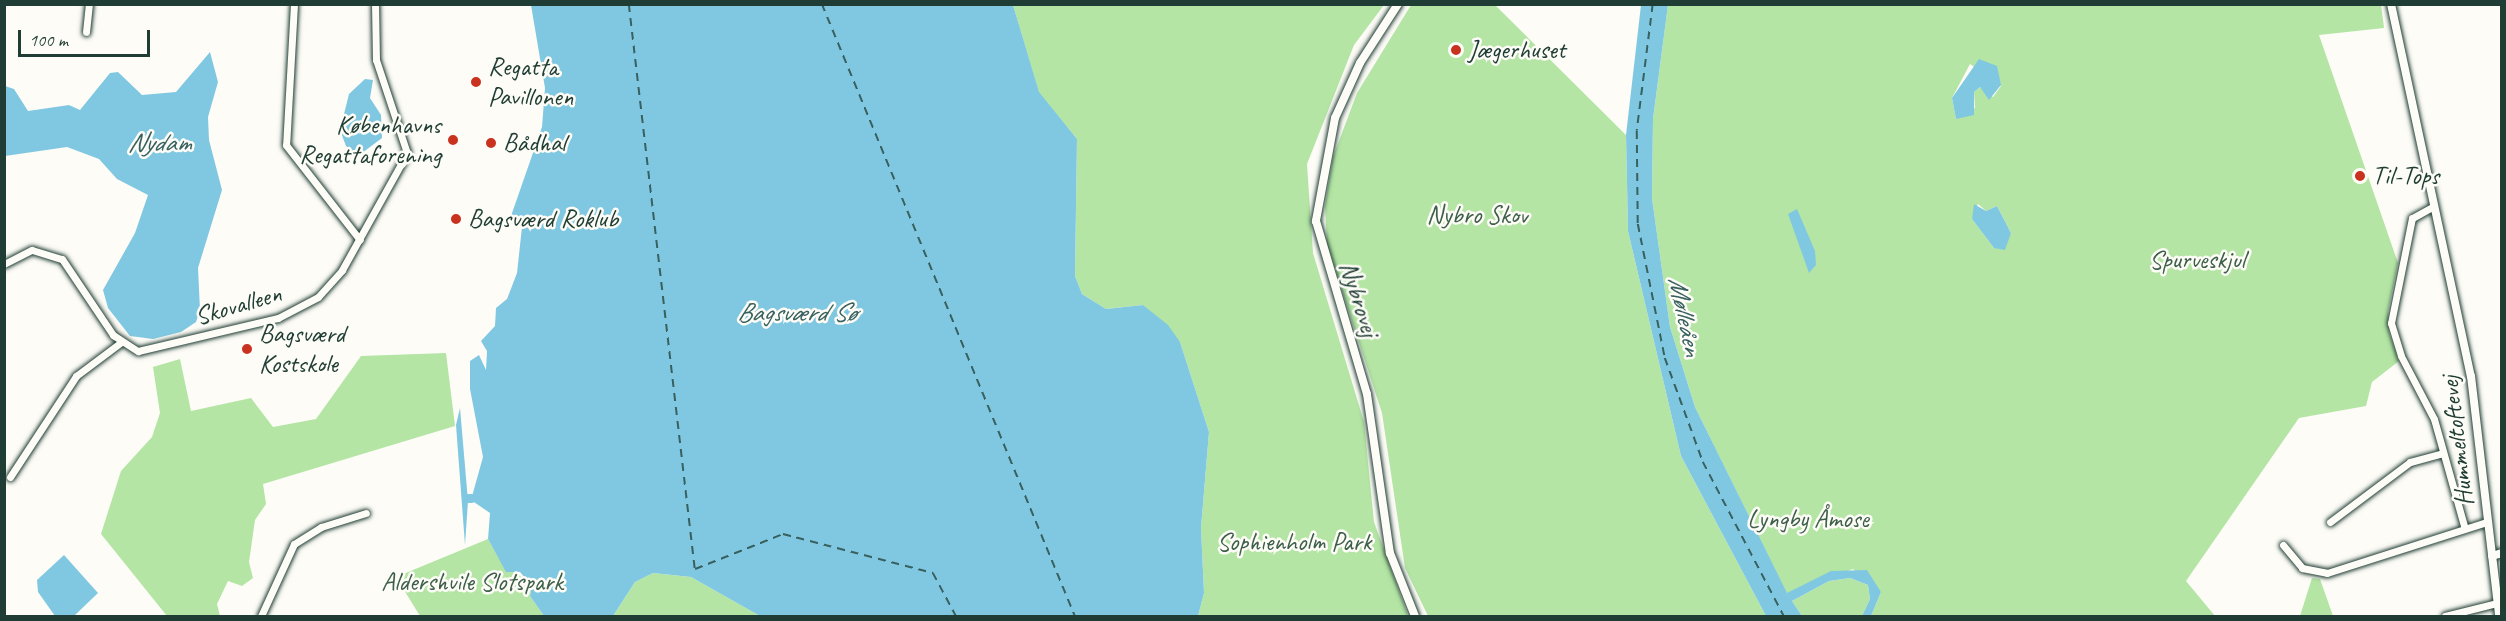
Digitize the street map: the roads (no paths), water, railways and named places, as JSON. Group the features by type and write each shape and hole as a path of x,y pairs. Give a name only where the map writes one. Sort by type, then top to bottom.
{"street":[{"path":"86,32 89,4"},
{"path":"294,4 286,145 360,240"},
{"name":"Skovalleen","path":"120,343 147,351 278,318 318,297 360,240 407,153 380,73 375,42 375,4"},
{"name":"Nybrovej","path":"1398,4 1360,63 1335,118 1316,221 1367,394 1390,553 1415,616"},
{"name":"Hummeltoftevej","path":"2391,4 2471,376 2499,616"},
{"path":"2434,206 2412,218 2391,323 2443,453 2465,529"},
{"path":"4,264 32,250 62,259 120,343 76,376 10,477"},
{"path":"2330,522 2410,462 2443,453"},
{"path":"261,616 294,544 321,527 366,513"},
{"name":"Hummeltoftevej","path":"2283,545 2302,568 2317,574 2487,522"},
{"path":"2492,556 2502,553"},
{"path":"2445,616 2497,603"}],"water":[{"name":"Bagsværd Sø","path":"531,5 1013,5 1039,92 1077,139 1075,276 1082,294 1106,309 1143,305 1168,325 1180,342 1209,432 1201,528 1204,593 1198,616 760,616 691,577 653,573 635,582 613,616 544,616 530,596 532,586 520,572 506,572 488,539 490,513 471,500 483,457 470,389 470,361 479,355 486,370 487,351 481,341 495,326 496,308 507,299 517,273 522,227 511,216 542,127 545,88"},
{"path":"1641,5 1668,5 1653,119 1652,198 1670,327 1695,407 1787,593 1831,571 1867,570 1881,592 1871,616 1862,616 1870,599 1868,585 1850,578 1829,581 1792,601 1802,616 1766,616 1681,456 1628,231 1626,135"},
{"name":"Nydam","path":"210,52 218,82 208,117 209,140 222,190 198,268 200,310 196,322 181,332 153,339 130,336 108,308 103,290 135,233 148,195 117,179 99,159 67,147 5,156 5,86 14,89 28,111 69,105 80,110 110,73 118,72 142,95 176,92"},
{"path":"1979,59 1997,66 2001,85 1989,100 1980,87 1974,92 1974,115 1956,119 1952,98"},
{"path":"365,79 373,80 370,98 381,115 382,138 358,156 346,146 340,130 349,94"},
{"path":"1974,204 1986,211 1997,206 2011,233 2005,250 1994,248 1972,219"},
{"path":"1797,209 1815,251 1816,265 1809,273 1788,214"},
{"path":"460,408 468,501 465,545 456,425"},
{"path":"64,555 98,593 74,616 55,616 38,592 37,580"}],"place":[{"name":"Jægerhuset","path":"1456,50"},
{"name":"Regatta Pavillonen","path":"476,82"},
{"name":"Københavns Regattaforening","path":"453,140"},
{"name":"Bådhal","path":"491,143"},
{"name":"Til-Tops","path":"2360,176"},
{"name":"Bagsværd Roklub","path":"456,219"},
{"name":"Bagsværd Kostskole","path":"247,349"}],"park label":[{"name":"Nybro Skov","path":"1477,215"},
{"name":"Spurveskjul","path":"2197,260"},
{"name":"Lyngby Åmose","path":"1808,519"},
{"name":"Sophienholm Park","path":"1294,542"},
{"name":"Aldershvile Slotspark","path":"472,582"}],"water label":[{"name":"Mølleåen","path":"1685,316"}]}
